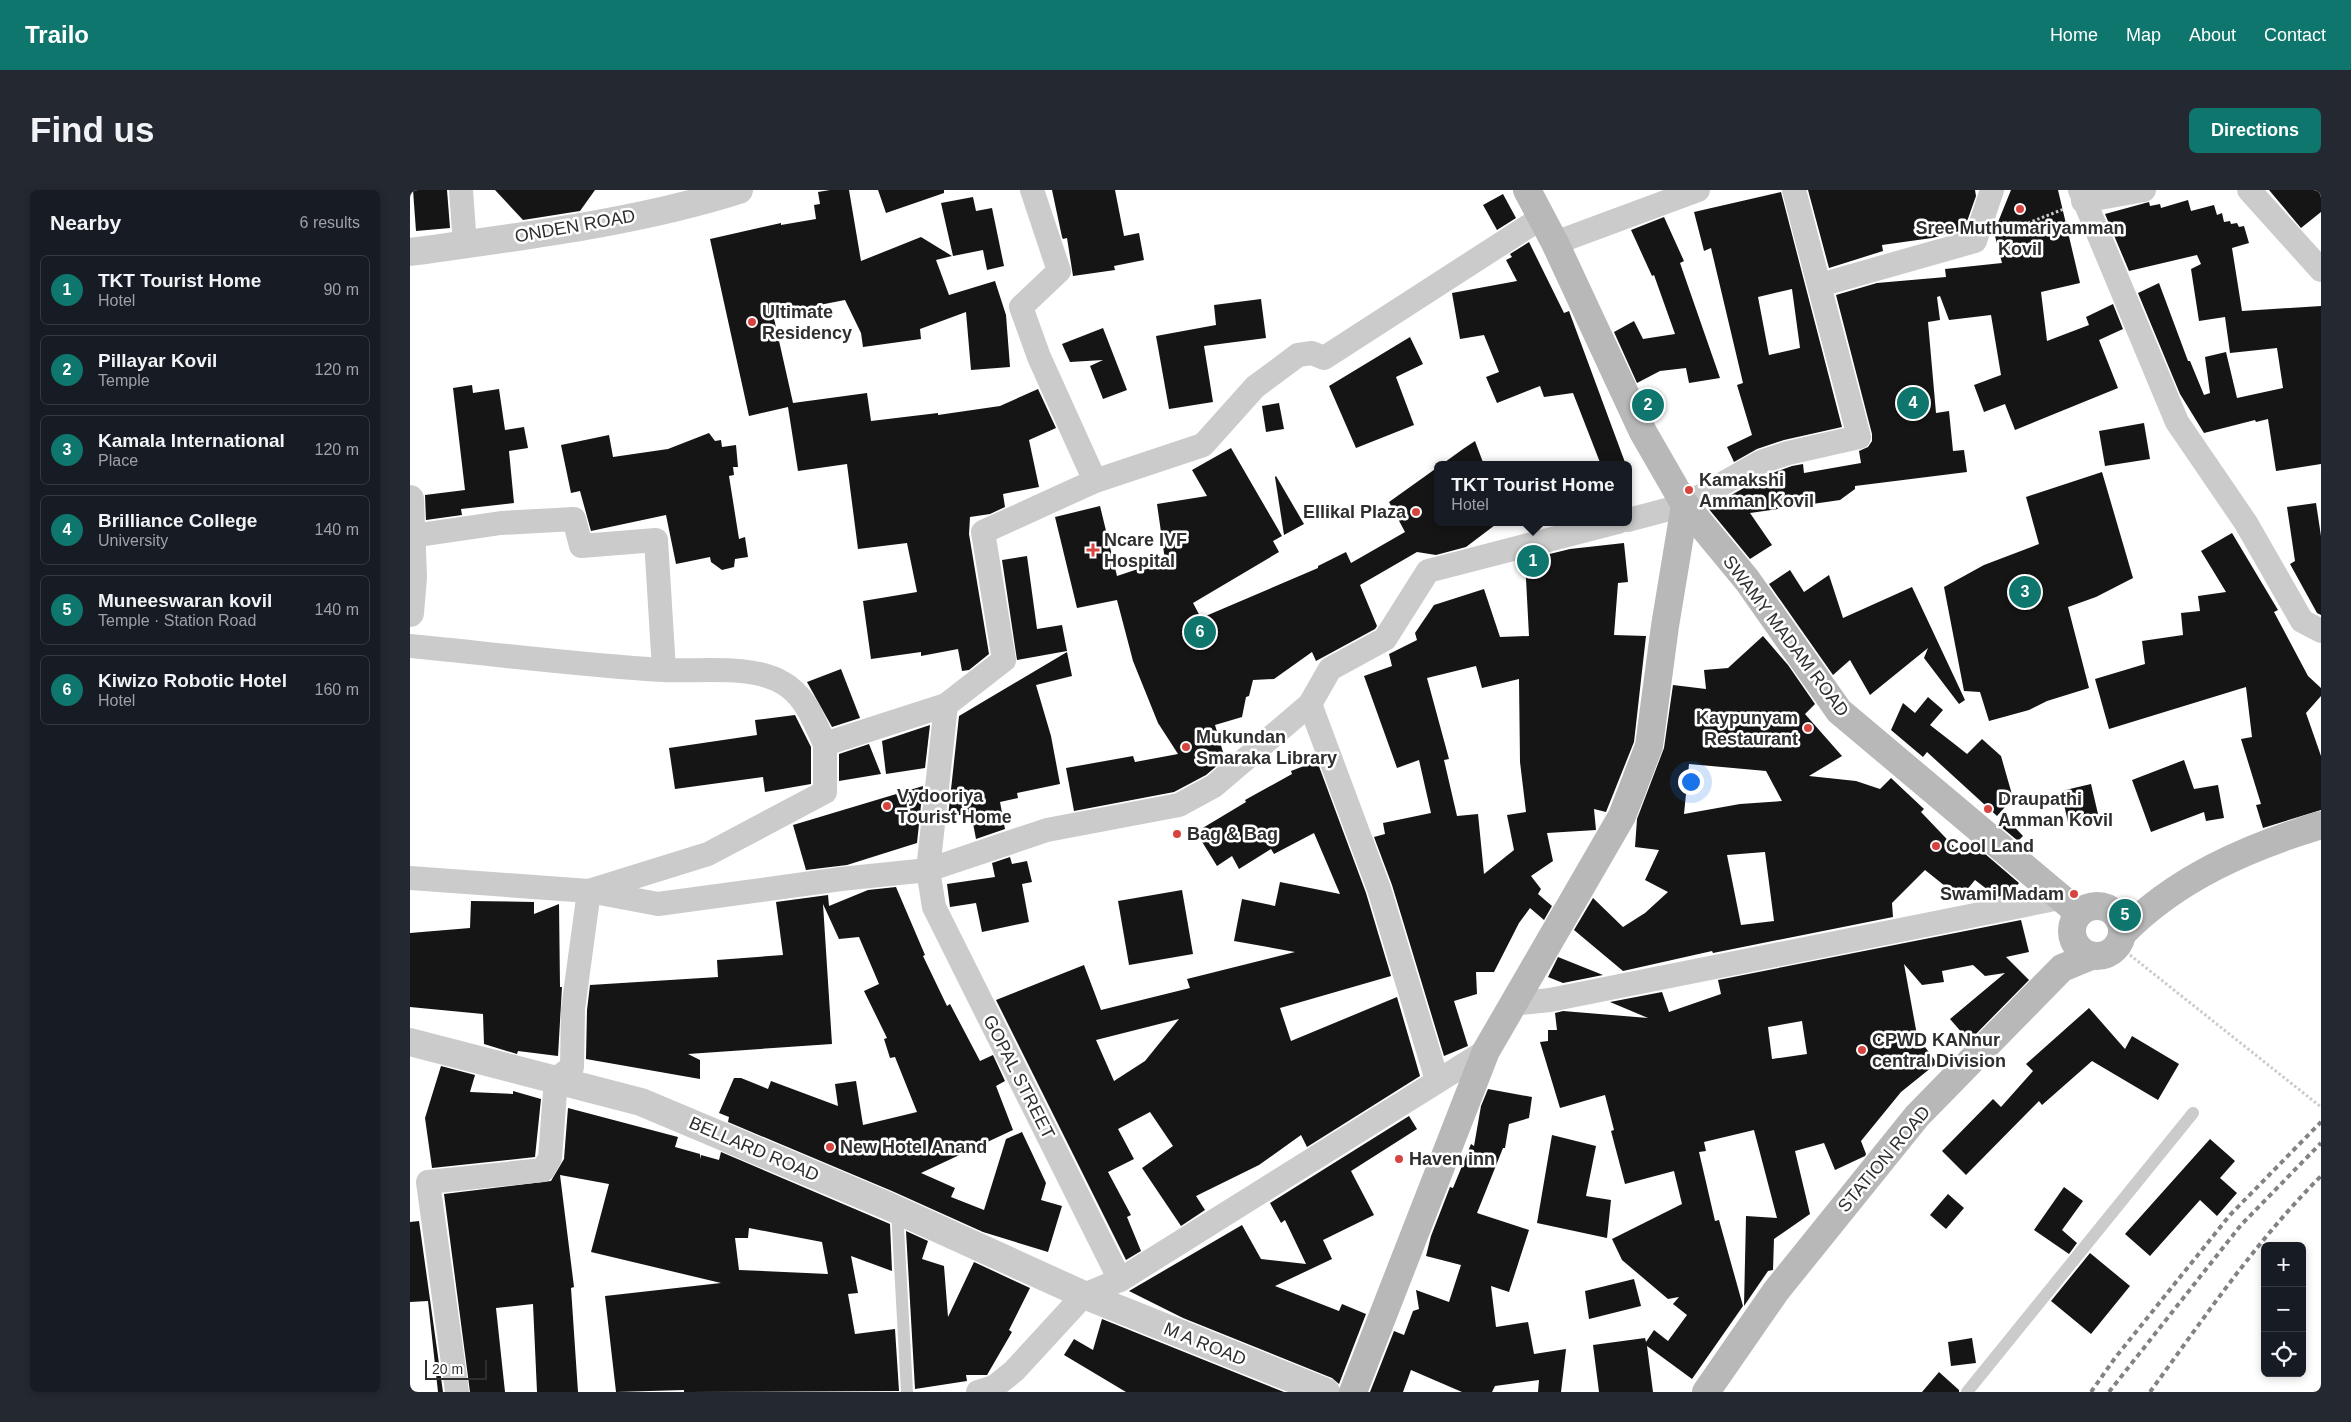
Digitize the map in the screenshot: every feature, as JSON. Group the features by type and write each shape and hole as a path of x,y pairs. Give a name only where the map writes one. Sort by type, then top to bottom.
{"main road":[{"name":"SWAMY MADAM ROAD","path":"1527,190 1555,243 1644,432 1685,505 1746,580 1839,711 2070,906"},
{"path":"1354,1392 1486,1051 1622,816 1649,746 1664,626 1685,505"},
{"path":"2120,940 2119,918 2110,909 2098,905 2070,906 2072,923 2082,948 2108,954 2120,940 2133,923 2195,877 2239,853 2321,825"},
{"path":"2110,909 2195,877"},
{"name":"STATION ROAD","path":"1706,1392 1776,1291 1918,1116 2082,948"}],"street":[{"path":"461,190 465,245"},
{"name":"ONDEN ROAD","path":"410,252 465,245 693,205 739,190"},
{"path":"1032,190 1059,271 1021,308 1039,357 1095,481"},
{"path":"1555,243 1698,190"},
{"path":"1632,519 1685,505 1762,462 1788,452 1858,437 1794,190"},
{"path":"1820,285 1975,241 1992,190"},
{"path":"2144,190 2082,196 2177,422 2246,523 2302,621 2321,631"},
{"path":"2249,190 2321,270"},
{"path":"825,744 946,705 1004,660 983,532 1095,481 1203,445 1254,386 1298,355 1312,353 1324,358 1541,218"},
{"path":"410,499 413,578 410,613"},
{"path":"412,536 501,523 574,520 581,546 656,540 664,670"},
{"path":"410,878 589,891 658,904 928,870 1047,830 1179,805 1214,786 1310,704 1330,669 1386,639 1428,571 1602,526"},
{"path":"410,646 664,670 731,671 765,676 782,682 794,691 805,704 825,744 825,792 708,854 589,891"},
{"path":"1310,704 1379,889 1438,1080"},
{"name":"GOPAL STREET","path":"946,705 928,870 934,907 1120,1280"},
{"path":"457,1392 428,1182 543,1170 550,1158 556,1079 572,1067 573,1009 589,891"},
{"path":"1512,1004 1550,1000 2070,906"},
{"name":"BELLARD ROAD","path":"410,1042 641,1102 897,1210 1084,1295"},
{"path":"978,1392 994,1387 1014,1371 1084,1295 1120,1280 1486,1051"},
{"name":"M A ROAD","path":"1084,1295 1326,1392"}],"lane":[{"path":"1966,1392 2193,1113"},
{"path":"897,1210 907,1392"}],"path":[{"path":"1975,241 2000,235 2082,196"},
{"path":"2120,940 2321,1107"}],"building":[{"path":"413,190 447,190 450,228 416,231"},
{"path":"495,190 595,190 580,211 523,220"},
{"path":"849,190 861,261 921,237 952,256 936,260 949,295 995,281 1006,315 1010,367 971,370 966,312 920,329 921,339 863,347 861,333 845,300 773,314 793,403 867,393 871,421 938,413 938,415 1000,406 1038,389 1056,428 1029,440 1039,487 1003,494 1005,507 990,514 970,517 969,534 989,654 969,670 962,671 958,649 921,656 921,652 871,659 863,601 917,592 907,543 858,549 847,464 798,471 788,407 749,416 710,239 781,223 781,225 816,219 814,205 820,204 818,192"},
{"path":"878,190 944,190 944,193 886,213"},
{"path":"1052,190 1115,190 1124,236 1139,233 1144,260 1114,266 1115,270 1073,276 1067,238 1063,239 1062,237"},
{"path":"1808,190 1975,190 1976,196 1964,230 1932,238 1882,245 1883,251 1829,268"},
{"path":"2011,190 2058,190 2080,283 2041,292 2047,341 2089,325 2086,317 2113,304 2123,329 2099,340 2118,388 2015,430 2005,404 1984,412 1974,385 2001,375 1991,315 1949,320 1940,296 1937,297 1940,320 1928,322 1936,413 1949,411 1953,451 1964,450 1967,472 1855,486 1855,489 1840,500 1750,513 1772,545 1750,559 1708,508 1767,475 1792,466 1803,464 1804,473 1861,463 1859,451 1868,447 1872,441 1872,434 1836,295 1877,283 1946,277 1945,269 2002,263 1994,232"},
{"path":"2269,190 2321,190 2321,212 2301,228"},
{"path":"1781,192 1842,427 1784,440 1757,449 1734,462 1727,447 1752,435 1737,385 1743,383 1711,248 1704,251 1694,212","holes":["1792,289 1800,348 1769,355 1758,297"]},
{"path":"1503,194 1516,218 1497,230 1483,205"},
{"path":"973,197 976,211 992,208 1004,266 987,270 983,250 953,256 941,203"},
{"path":"2188,200 2191,211 2214,205 2217,215 2222,213 2224,222 2230,221 2231,224 2237,223 2239,227 2244,226 2249,243 2232,248 2242,311 2321,306 2321,464 2276,471 2268,419 2256,422 2255,420 2204,433 2180,394 2138,293 2159,283 2188,361 2190,361 2204,395 2210,393 2205,357 2226,352 2237,398 2283,388 2277,348 2230,353 2225,317 2199,321 2191,269 2201,264 2197,255 2129,271 2105,214 2149,202 2150,206 2160,204 2161,208"},
{"path":"1664,217 1684,261 1680,263 1720,378 1689,383 1686,368 1660,371 1637,383 1614,332 1634,321 1643,339 1675,334 1654,275 1652,276 1631,230"},
{"path":"1529,242 1564,313 1569,311 1625,461 1599,461 1573,393 1544,397 1540,386 1497,403 1486,377 1499,372 1484,335 1460,339 1452,293 1517,281 1506,260 1512,257 1510,254"},
{"path":"1261,299 1266,338 1204,346 1213,402 1169,409 1156,336 1216,325 1214,305"},
{"path":"1103,328 1127,390 1103,399 1090,366 1103,360 1070,362 1062,344"},
{"path":"1410,337 1423,364 1396,377 1414,425 1356,448 1329,386"},
{"path":"472,385 473,393 499,389 505,430 524,427 528,448 509,451 514,503 461,509 462,515 426,520 425,495 465,490 453,388"},
{"path":"1279,403 1284,429 1266,432 1262,406"},
{"path":"2144,423 2150,459 2105,466 2099,431"},
{"path":"709,433 715,441 721,440 722,447 736,445 738,467 733,467 734,475 729,476 739,539 745,537 748,557 735,559 734,567 722,570 711,562 710,557 676,564 666,515 591,531 580,491 571,493 561,445 609,435 613,457 668,449"},
{"name":"Ellikal Plaza","path":"1475,441 1482,461 1446,461"},
{"path":"1231,448 1282,536 1273,541 1279,552 1193,603 1201,618 1318,568 1318,566 1346,552 1351,563 1405,532 1389,502 1434,470 1434,526 1494,526 1466,547 1436,555 1417,552 1360,585 1377,626 1375,629 1316,661 1312,652 1274,679 1253,680 1249,696 1246,697 1242,717 1215,725 1225,759 1206,775 1174,792 1074,811 1066,768 1133,756 1135,762 1178,754 1158,723 1133,661 1117,600 1077,608 1055,517 1100,506 1117,576 1165,560 1157,504 1207,496 1192,470"},
{"path":"2102,472 2133,578 2096,597 2068,607 2089,688 2047,701 2029,710 1989,721 1980,692 1964,691 1944,587 1984,565 2039,544 2026,497"},
{"path":"1275,477 1304,524 1284,535"},
{"path":"2316,503 2321,536 2321,615 2317,613 2290,564 2295,561 2287,507"},
{"path":"2232,533 2278,610 2274,612 2308,676 2321,688 2321,696 2306,713 2321,756 2321,810 2263,828 2256,805 2261,804 2241,739 2252,737 2246,687 2109,729 2095,679 2145,664 2142,641 2183,635 2181,613 2200,611 2198,596 2226,592 2201,551"},
{"path":"1624,543 1628,582 1618,583 1614,635 1646,636 1634,742 1606,812 1594,809 1596,830 1547,833 1553,861 1531,876 1541,889 1538,894 1552,906 1544,920 1530,908 1519,923 1494,972 1476,972 1477,994 1454,1001 1468,1046 1444,1056 1392,885 1374,837 1385,834 1383,823 1431,813 1419,760 1397,768 1364,676 1392,666 1389,654 1417,640 1415,633 1434,605 1484,589 1500,637 1529,636 1525,560 1570,549","holes":["1476,666 1482,688 1519,679 1520,762 1526,812 1507,815 1514,850 1484,874 1478,814 1457,816 1444,760 1449,759 1427,678"]},
{"path":"1027,556 1037,629 1062,625 1067,651 1017,660 1002,560"},
{"path":"1790,570 1804,592 1829,575 1843,618 1912,587 1965,700 1959,704 1924,658 1928,648 1870,695 1850,660 1833,675 1769,584"},
{"path":"1763,636 1788,665 1815,704 1805,714 1842,756 1809,776 1856,781 1880,789 1891,778 1924,809 1921,812 1962,855 1970,845 1975,849 1977,847 2019,883 2010,894 1997,897 1975,880 1960,898 1925,870 1892,903 1893,917 1713,953 1712,951 1623,971 1574,930 1593,898 1623,927 1645,913 1668,892 1645,880 1659,850 1635,847 1637,819 1664,748 1673,685 1706,689 1704,670 1728,668","holes":["1689,764 1766,771 1782,801 1740,804 1684,814","1765,852 1774,921 1741,925 1727,855"]},
{"path":"1067,652 1072,676 1036,685 1051,736 1060,784 1017,793 1018,798 1000,802 1005,829 976,839 971,813 948,817 959,716"},
{"path":"841,669 860,718 832,727 807,682"},
{"path":"1928,697 1943,710 1930,725 1967,754 1982,739 2001,756 2013,798 1997,816 1927,752 1923,757 1891,730 1903,703 1915,713"},
{"path":"795,715 811,747 811,784 765,792 763,777 675,789 669,748 757,735 755,720"},
{"path":"930,725 925,768 886,774 882,741"},
{"path":"869,744 881,774 839,781 839,754"},
{"path":"2184,760 2194,789 2218,785 2224,818 2206,821 2204,812 2151,832 2132,780"},
{"path":"1317,761 1366,893 1391,976 1280,1008 1291,1041 1397,997 1420,1076 1307,1147 1301,1135 1259,1165 1196,1196 1205,1210 1181,1226 1142,1168 1173,1146 1150,1112 1118,1129 1134,1159 1108,1172 1131,1215 1127,1217 1141,1251 1126,1260 996,1000 1084,965 1101,1010 1190,988 1187,979 1295,952 1234,941 1242,899 1275,906 1280,882 1340,894 1314,833 1274,854 1271,849 1239,869 1232,856 1217,866 1196,832 1246,802 1245,800 1292,774 1291,771","holes":["1179,1019 1145,1061 1114,1081 1096,1040"]},
{"path":"2091,784 2098,814 2068,822 2061,791"},
{"path":"923,786 917,843 847,865 806,870 793,825"},
{"path":"2007,819 2023,836 2018,841 2000,826"},
{"path":"1010,857 1012,864 1027,861 1032,882 1022,884 1029,922 982,932 976,903 950,907 947,884 995,877 992,863"},
{"path":"896,887 925,955 923,956 947,1006 950,1004 980,1061 993,1055 1005,1081 996,1086 1013,1130 921,1173 955,1188 951,1197 984,1210 1006,1139 1022,1132 1046,1183 1041,1200 1062,1206 1048,1252 983,1232 892,1191 728,1122 729,1117 719,1113 734,1078 741,1078 768,1089 771,1081 838,1106 835,1084 856,1081 863,1125 917,1112 895,1057 890,1058 884,1039 887,1038 864,991 879,984 859,937 839,939 823,904 832,1044 688,1054 700,1060 700,1079 586,1059 587,1010 590,985 718,977 717,960 783,955 776,902 828,895 829,906 868,890"},
{"path":"1182,890 1193,954 1129,965 1118,901"},
{"path":"471,901 534,902 534,914 559,904 560,987 562,987 558,1056 518,1051 517,1054 484,1044 483,1014 410,1007 410,933 470,928"},
{"path":"2021,920 2029,952 2006,957 2029,980 1969,1041 1950,1019 2005,973 1985,976 1973,965 1942,971 1944,982 1922,985 1904,964 1919,1046 1922,1043 1937,1063 1901,1092 1861,1141 1865,1156 1835,1170 1824,1143 1795,1151 1810,1214 1774,1239 1773,1270 1768,1271 1744,1306 1746,1216 1777,1218 1754,1130 1704,1142 1706,1151 1699,1152 1715,1221 1719,1220 1743,1306 1692,1379 1647,1346 1653,1392 1599,1392 1593,1345 1645,1338 1646,1342 1654,1330 1668,1341 1687,1315 1673,1304 1679,1297 1668,1299 1622,1260 1612,1239 1682,1204 1674,1171 1625,1184 1611,1131 1614,1130 1605,1095 1560,1108 1540,1042 1548,1041 1548,1030 1557,1030 1555,1013 1563,1011 1648,1018 1610,1002 1662,992 1669,1012 1721,994 1718,980","holes":["1802,1021 1807,1054 1772,1059 1768,1027"]},
{"path":"1558,957 1603,975 1563,983 1548,977"},
{"path":"2089,1008 2125,1049 2132,1036 2179,1064 2158,1100 2092,1061 2042,1105 2039,1101 1966,1175 1942,1151 1993,1099 2001,1107 2033,1071 2026,1064"},
{"path":"441,1066 475,1075 470,1092 513,1094 513,1091 541,1099 535,1157 432,1168 425,1118"},
{"path":"1488,1089 1532,1097 1529,1118 1509,1124 1505,1148 1503,1148 1477,1213 1529,1230 1509,1292 1491,1286 1496,1327 1528,1322 1534,1354 1566,1349 1561,1392 1538,1392 1539,1380 1495,1386 1492,1392 1462,1392 1411,1370 1403,1392 1370,1392 1394,1331 1404,1335 1413,1311 1419,1309 1416,1290 1449,1302 1461,1265 1426,1256 1431,1236 1450,1187 1453,1188 1471,1144 1474,1146 1481,1106"},
{"path":"568,1108 678,1137 675,1147 700,1154 700,1159 701,1155 719,1160 721,1152 890,1224 892,1271 851,1256 858,1293 848,1294 855,1334 895,1329 899,1391 684,1392 684,1390 616,1392 605,1296 721,1283 591,1252 609,1184 560,1175 574,1287 571,1288 578,1392 537,1392 533,1304 496,1308 505,1392 470,1392 444,1194 551,1181 564,1159","holes":["749,1228 822,1242 828,1274 739,1270 735,1238 748,1238"]},
{"path":"1409,1116 1417,1129 1351,1171 1374,1215 1323,1240 1332,1259 1275,1286 1339,1311 1342,1304 1366,1314 1339,1384 1332,1378 1183,1318 1129,1291 1242,1225 1261,1259 1306,1264 1285,1220 1281,1223 1270,1203"},
{"path":"1552,1135 1596,1146 1586,1196 1611,1200 1607,1238 1537,1223"},
{"path":"2210,1139 2235,1161 2220,1178 2237,1193 2217,1216 2200,1200 2150,1256 2125,1234"},
{"path":"2064,1187 2083,1201 2062,1230 2077,1243 2069,1254 2034,1230"},
{"path":"1948,1194 1964,1208 1946,1229 1930,1215"},
{"path":"419,1221 443,1392 438,1392 428,1301 410,1302 410,1222"},
{"path":"906,1231 928,1241 922,1259 944,1266 948,1317 974,1262 1030,1288 1009,1330 1012,1332 987,1375 966,1375 967,1381 915,1389"},
{"path":"2090,1253 2130,1286 2091,1334 2051,1301"},
{"path":"1634,1279 1641,1306 1589,1319 1585,1291"},
{"path":"1102,1319 1284,1392 1126,1392 1064,1355 1074,1339 1093,1350"},
{"path":"1972,1338 1976,1363 1951,1366 1948,1342"},
{"path":"1939,1372 1959,1390 1959,1392 1922,1392"}],"railway":[{"path":"2091,1392 2115,1358 2230,1215 2321,1122"},
{"path":"2109,1392 2241,1225 2321,1143"},
{"path":"2150,1392 2253,1253 2321,1176"}],"place":[{"name":"Sree Muthumariyamman Kovil","path":"2020,209"},
{"name":"Ultimate Residency","path":"752,322"},
{"name":"Brilliance College","path":"1913,403"},
{"name":"Pillayar Kovil","path":"1648,405"},
{"name":"Kamakshi Amman Kovil","path":"1689,490"},
{"name":"Ellikal Plaza","path":"1416,512"},
{"name":"Ncare IVF Hospital","path":"1093,550"},
{"name":"TKT Tourist Home","path":"1533,561"},
{"name":"Kamala International","path":"2025,592"},
{"name":"Kiwizo Robotic Hotel","path":"1200,632"},
{"name":"Kaypunyam Restaurant","path":"1808,728"},
{"name":"Mukundan Smaraka Library","path":"1186,747"},
{"name":"Vydooriya Tourist Home","path":"887,806"},
{"name":"Draupathi Amman Kovil","path":"1988,809"},
{"name":"Bag & Bag","path":"1177,834"},
{"name":"Cool Land","path":"1936,846"},
{"name":"Swami Madam","path":"2074,894"},
{"name":"Muneeswaran kovil","path":"2125,915"},
{"name":"CPWD KANnur central Division","path":"1862,1050"},
{"name":"New Hotel Anand","path":"830,1147"},
{"name":"Haven inn","path":"1399,1159"}]}
